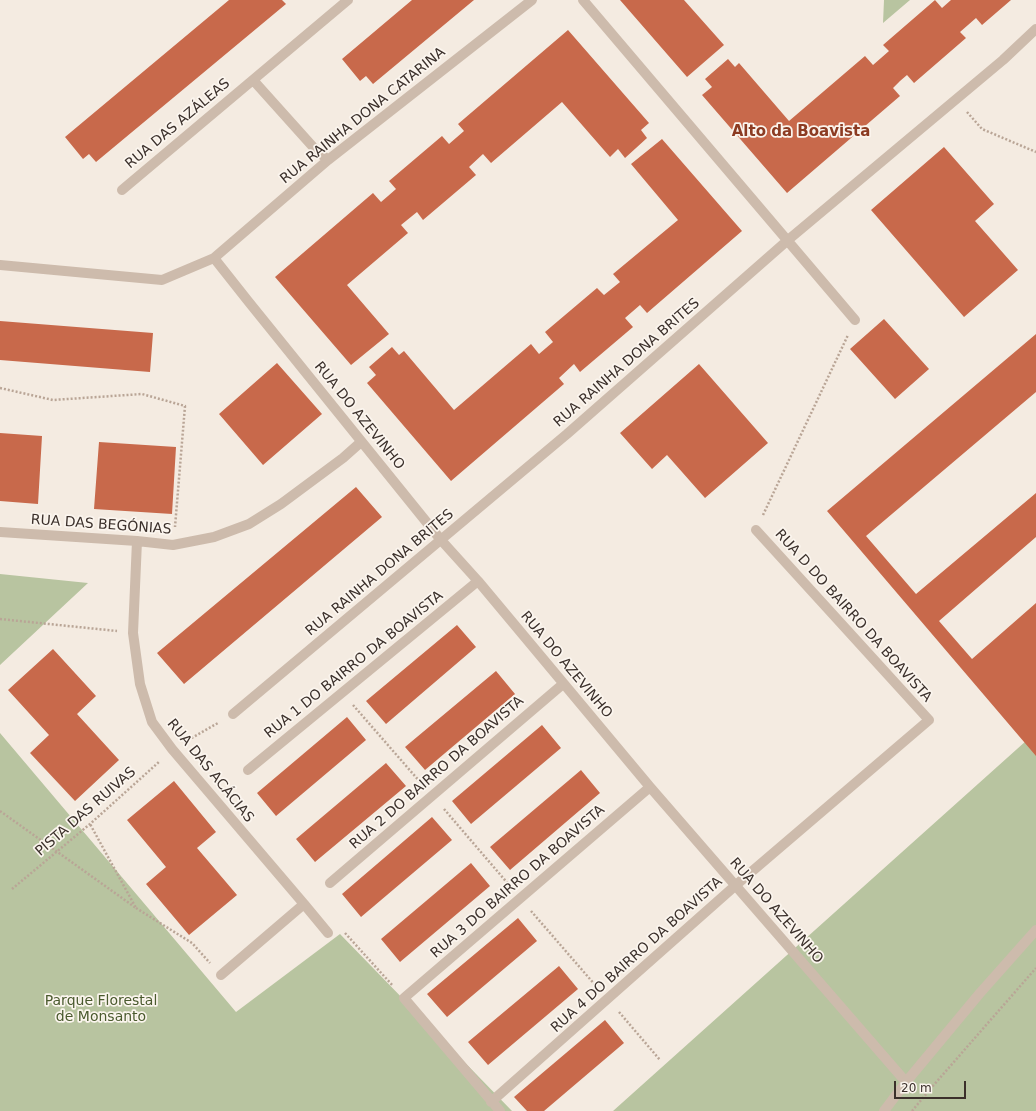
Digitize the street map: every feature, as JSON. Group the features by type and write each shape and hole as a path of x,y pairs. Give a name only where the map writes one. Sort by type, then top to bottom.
{"street":[{"name":"RUA DAS AZÁLEAS","path":"122,190 348,0"},
{"name":"RUA RAINHA DONA CATARINA","path":"0,266 162,280 214,258 328,160 532,0"},
{"path":"584,0 855,320"},
{"name":"RUA RAINHA DONA BRITES","path":"233,714 567,434 788,240 1003,60 1036,29"},
{"name":"RUA DAS AZÁLEAS","path":"253,80 314,148 328,160"},
{"name":"RUA DO AZEVINHO","path":"214,258 440,540 478,581 650,786 906,1082"},
{"name":"RUA DAS BEGÓNIAS","path":"0,532 138,541 173,545 214,537 249,524 287,499 343,458 361,442"},
{"name":"RUA D DO BAIRRO DA BOAVISTA","path":"756,530 929,720"},
{"name":"RUA DAS ACÁCIAS","path":"138,541 133,633 140,684 152,722 172,750 328,933"},
{"name":"RUA 1 DO BAIRRO DA BOAVISTA","path":"248,770 478,581"},
{"name":"RUA 2 DO BAIRRO DA BOAVISTA","path":"330,883 563,684"},
{"name":"RUA 4 DO BAIRRO DA BOAVISTA","path":"492,1102 736,885 929,720"},
{"name":"RUA 3 DO BAIRRO DA BOAVISTA","path":"404,998 650,786"},
{"path":"221,975 304,904"},
{"path":"884,1111 906,1082 1036,930"},
{"path":"404,998 500,1111"}],"path":[{"path":"956,99 982,129 1036,152"},
{"path":"756,530 855,320"},
{"path":"0,388 53,400 142,394 185,406 173,545"},
{"path":"0,619 133,633"},
{"path":"343,692 660,1060"},
{"name":"PISTA DAS RUIVAS","path":"12,889 90,824 172,750 233,714"},
{"path":"0,810 136,908 192,943 221,975"},
{"path":"90,824 136,908"},
{"path":"328,933 338,925 404,998"},
{"path":"912,1111 932,1086 1036,968"}],"green space":[{"path":"884,0 910,0 883,23"},
{"path":"0,574 88,583 0,665"},
{"path":"1036,732 1036,1111 613,1111"},
{"name":"Parque Florestal de Monsanto","path":"0,733 236,1012 340,934 512,1111 0,1111"}],"building":[{"path":"229,0 282,0 286,4 96,162 89,154 83,159 65,137"},
{"path":"412,0 474,0 373,84 366,76 360,81 342,59"},
{"path":"620,0 684,0 724,45 687,77"},
{"path":"935,0 942,8 951,0 1011,0 982,25 976,18 960,32 966,38 914,83 907,75 900,81 893,88 900,96 787,193 702,95 712,87 705,79 728,59 735,67 739,63 789,121 865,56 873,65 889,51 883,45"},
{"path":"568,30 649,123 641,130 647,138 625,158 618,149 610,157 562,102 491,163 483,154 469,167 476,175 423,220 417,212 401,225 408,233 347,285 389,334 351,365 275,277 373,193 381,202 396,189 389,181 442,136 449,144 464,131 458,124"},
{"path":"662,139 742,231 647,313 640,305 625,318 633,327 580,372 574,364 559,378 564,384 451,481 367,383 376,375 369,367 392,347 399,355 404,351 454,410 531,344 539,354 553,342 545,332 597,288 604,295 620,282 613,274 678,220 631,164"},
{"path":"944,147 994,204 975,221 1018,270 964,317 871,210"},
{"path":"884,319 929,369 895,399 850,349"},
{"path":"0,321 153,333 150,372 0,360"},
{"path":"1036,334 1036,392 866,536 916,594 1036,493 1036,537 939,621 972,659 1036,603 1036,756 827,511"},
{"path":"277,363 322,414 263,465 219,414"},
{"path":"699,364 768,443 705,498 667,455 652,469 620,433"},
{"path":"0,433 42,436 38,504 0,501"},
{"path":"99,442 176,447 172,514 94,509"},
{"path":"356,487 382,517 184,684 157,653"},
{"path":"457,625 476,647 386,724 366,701"},
{"path":"53,649 96,696 77,714 119,760 75,801 30,753 49,735 8,690"},
{"path":"496,671 515,694 425,770 405,747"},
{"path":"347,717 366,740 276,816 257,793"},
{"path":"542,725 561,748 471,824 452,801"},
{"path":"386,763 406,786 315,862 296,839"},
{"path":"581,770 600,793 510,870 490,847"},
{"path":"174,781 216,832 197,848 237,895 189,935 146,884 166,867 127,820"},
{"path":"432,817 452,840 361,917 342,894"},
{"path":"471,863 490,886 400,962 381,939"},
{"path":"518,918 537,941 447,1017 427,994"},
{"path":"559,966 578,989 488,1065 468,1042"},
{"path":"605,1020 624,1043 544,1111 527,1111 514,1097"}],"district":[{"name":"Alto da Boavista","path":"801,132"}]}
